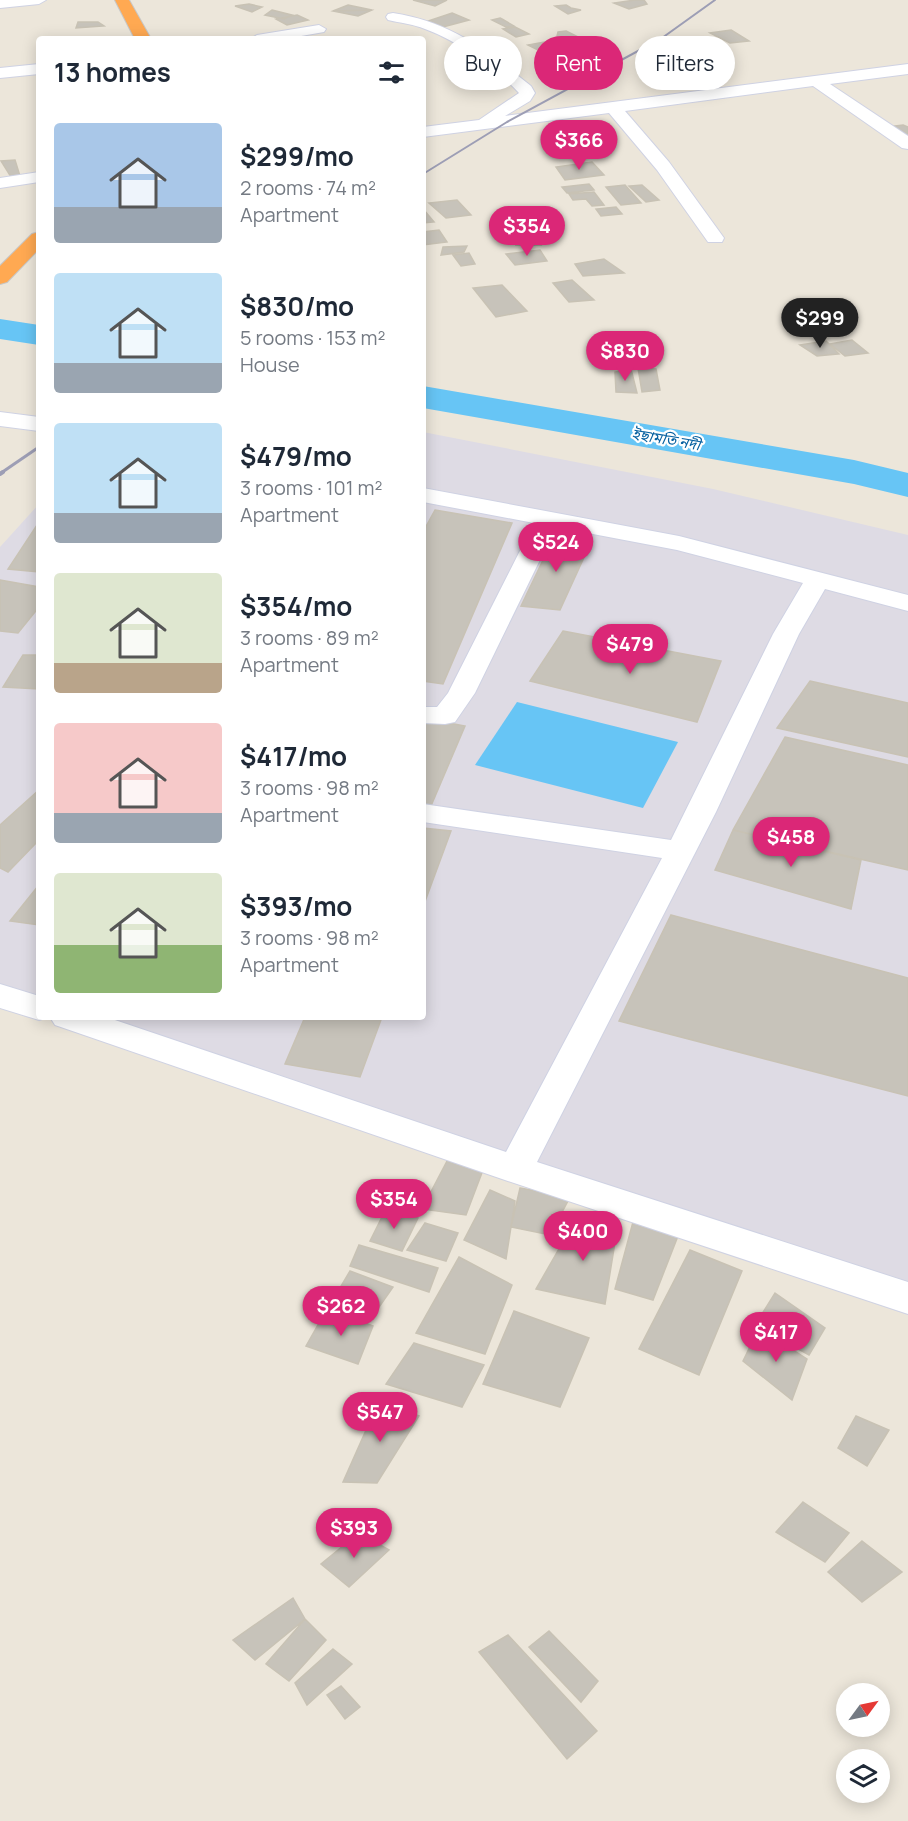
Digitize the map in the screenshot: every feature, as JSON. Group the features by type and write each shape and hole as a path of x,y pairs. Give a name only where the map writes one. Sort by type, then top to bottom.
{"highway":[{"path":"122,0 141,36"},
{"path":"0,278 36,241"}],"street":[{"path":"0,4 39,0"},
{"path":"393,17 419,20 442,29 525,89 527,93 524,98 478,126"},
{"path":"276,36 319,29"},
{"path":"0,73 36,69"},
{"path":"426,132 615,109 908,69"},
{"path":"817,82 908,144"},
{"path":"615,109 663,166 715,238"},
{"path":"0,183 36,177"},
{"path":"0,419 36,424"},
{"path":"426,496 679,543 908,603"},
{"path":"426,714 445,716 461,693 548,519"},
{"path":"515,1168 681,852 786,634 819,578"},
{"path":"426,813 681,852"},
{"path":"0,996 36,1007"},
{"path":"77,1020 908,1298"}],"shaded area":[{"path":"426,433 713,489 908,535 908,1291 105,1020 426,1020"},
{"path":"36,507 36,997 0,985 0,547"}],"water":[{"path":"517,702 678,742 643,808 475,765"}],"building":[{"path":"413,0 447,0 435,6"},
{"path":"644,0 647,4 629,9 614,3"},
{"path":"249,4 262,7 252,12 235,6"},
{"path":"348,5 372,10 358,16 333,11"},
{"path":"348,5 372,10 333,11"},
{"path":"566,5 581,10 568,14 555,6"},
{"path":"272,10 292,15 284,19 265,15"},
{"path":"452,13 469,20 443,27 428,21"},
{"path":"297,15 308,20 287,25 276,19"},
{"path":"500,18 514,26 506,27 492,20"},
{"path":"78,22 98,22 104,26 76,28"},
{"path":"515,27 529,34 514,36 503,29"},
{"path":"731,30 749,41 735,42 735,36 716,36 710,33"},
{"path":"566,31 576,36 557,36 558,32"},
{"path":"903,125 908,127 908,140 887,127"},
{"path":"15,160 20,176 11,177 1,161"},
{"path":"592,162 604,175 565,180 556,167"},
{"path":"589,184 594,190 567,193 562,187"},
{"path":"625,185 641,203 621,205 606,187"},
{"path":"642,185 659,200 646,202 629,186"},
{"path":"594,192 604,205 592,206 586,199 573,200 569,194"},
{"path":"457,200 471,215 446,218 429,203"},
{"path":"616,207 622,214 601,216 596,209"},
{"path":"426,212 434,222 426,223"},
{"path":"439,230 447,242 426,245 426,232"},
{"path":"535,237 541,245 516,245 519,238"},
{"path":"467,246 464,252 441,255 443,247"},
{"path":"540,250 547,261 515,265 506,254"},
{"path":"469,253 475,264 461,266 453,255"},
{"path":"604,259 624,273 583,276 575,264"},
{"path":"572,280 594,300 569,302 553,283"},
{"path":"502,285 527,311 496,317 473,288"},
{"path":"852,340 868,353 845,356 830,344"},
{"path":"826,341 839,354 817,356 800,345"},
{"path":"638,368 656,369 660,390 642,392"},
{"path":"631,369 637,393 616,392 615,372"},
{"path":"435,510 512,523 443,684 426,681 426,526"},
{"path":"36,527 36,572 8,569"},
{"path":"555,535 591,542 560,610 521,606"},
{"path":"0,580 36,586 36,611 18,633 0,631"},
{"path":"563,631 721,661 697,722 530,681"},
{"path":"23,655 36,655 36,689 3,687"},
{"path":"810,681 908,703 908,757 777,728"},
{"path":"426,719 465,726 428,813 426,813"},
{"path":"785,737 908,765 908,870 733,830"},
{"path":"36,793 36,843 8,872 0,868 0,825"},
{"path":"426,828 451,831 426,899"},
{"path":"733,830 861,860 851,909 715,870"},
{"path":"36,889 36,925 10,921"},
{"path":"671,915 908,978 908,1096 619,1021"},
{"path":"304,1020 381,1020 360,1077 285,1064"},
{"path":"447,1161 483,1170 466,1215 422,1209"},
{"path":"520,1188 570,1197 550,1235 511,1227"},
{"path":"490,1190 515,1201 506,1259 464,1240"},
{"path":"386,1209 418,1218 402,1251 370,1241"},
{"path":"579,1214 617,1230 605,1304 536,1289"},
{"path":"633,1222 678,1236 653,1300 615,1289"},
{"path":"425,1223 458,1233 446,1261 407,1250"},
{"path":"359,1245 438,1268 429,1292 350,1266"},
{"path":"690,1250 742,1271 699,1375 639,1349"},
{"path":"459,1257 512,1285 485,1354 416,1333"},
{"path":"350,1271 393,1287 372,1317 331,1303"},
{"path":"775,1293 825,1328 809,1355 755,1325"},
{"path":"327,1309 373,1326 358,1364 306,1346"},
{"path":"514,1311 589,1338 560,1407 483,1384"},
{"path":"759,1328 807,1359 792,1400 743,1361"},
{"path":"414,1343 484,1365 462,1407 386,1384"},
{"path":"379,1401 419,1416 377,1483 343,1482"},
{"path":"856,1416 889,1430 867,1466 838,1448"},
{"path":"803,1502 849,1533 825,1562 776,1532"},
{"path":"359,1533 389,1550 349,1587 321,1564"},
{"path":"862,1541 902,1572 862,1602 828,1572"},
{"path":"293,1598 305,1619 255,1660 233,1640"},
{"path":"305,1619 326,1640 289,1681 266,1664"},
{"path":"549,1631 598,1681 581,1702 529,1647"},
{"path":"508,1635 597,1731 567,1759 479,1652"},
{"path":"333,1649 352,1664 307,1705 295,1683"},
{"path":"341,1686 360,1707 345,1719 327,1695"}],"waterway":[{"name":"ইছামতি নদী","path":"0,329 36,335"},
{"name":"ইছামতি নদী","path":"426,398 854,472 908,485"}],"railway":[{"path":"426,172 507,122 662,38 715,0"},
{"path":"1,473 36,449"}]}
